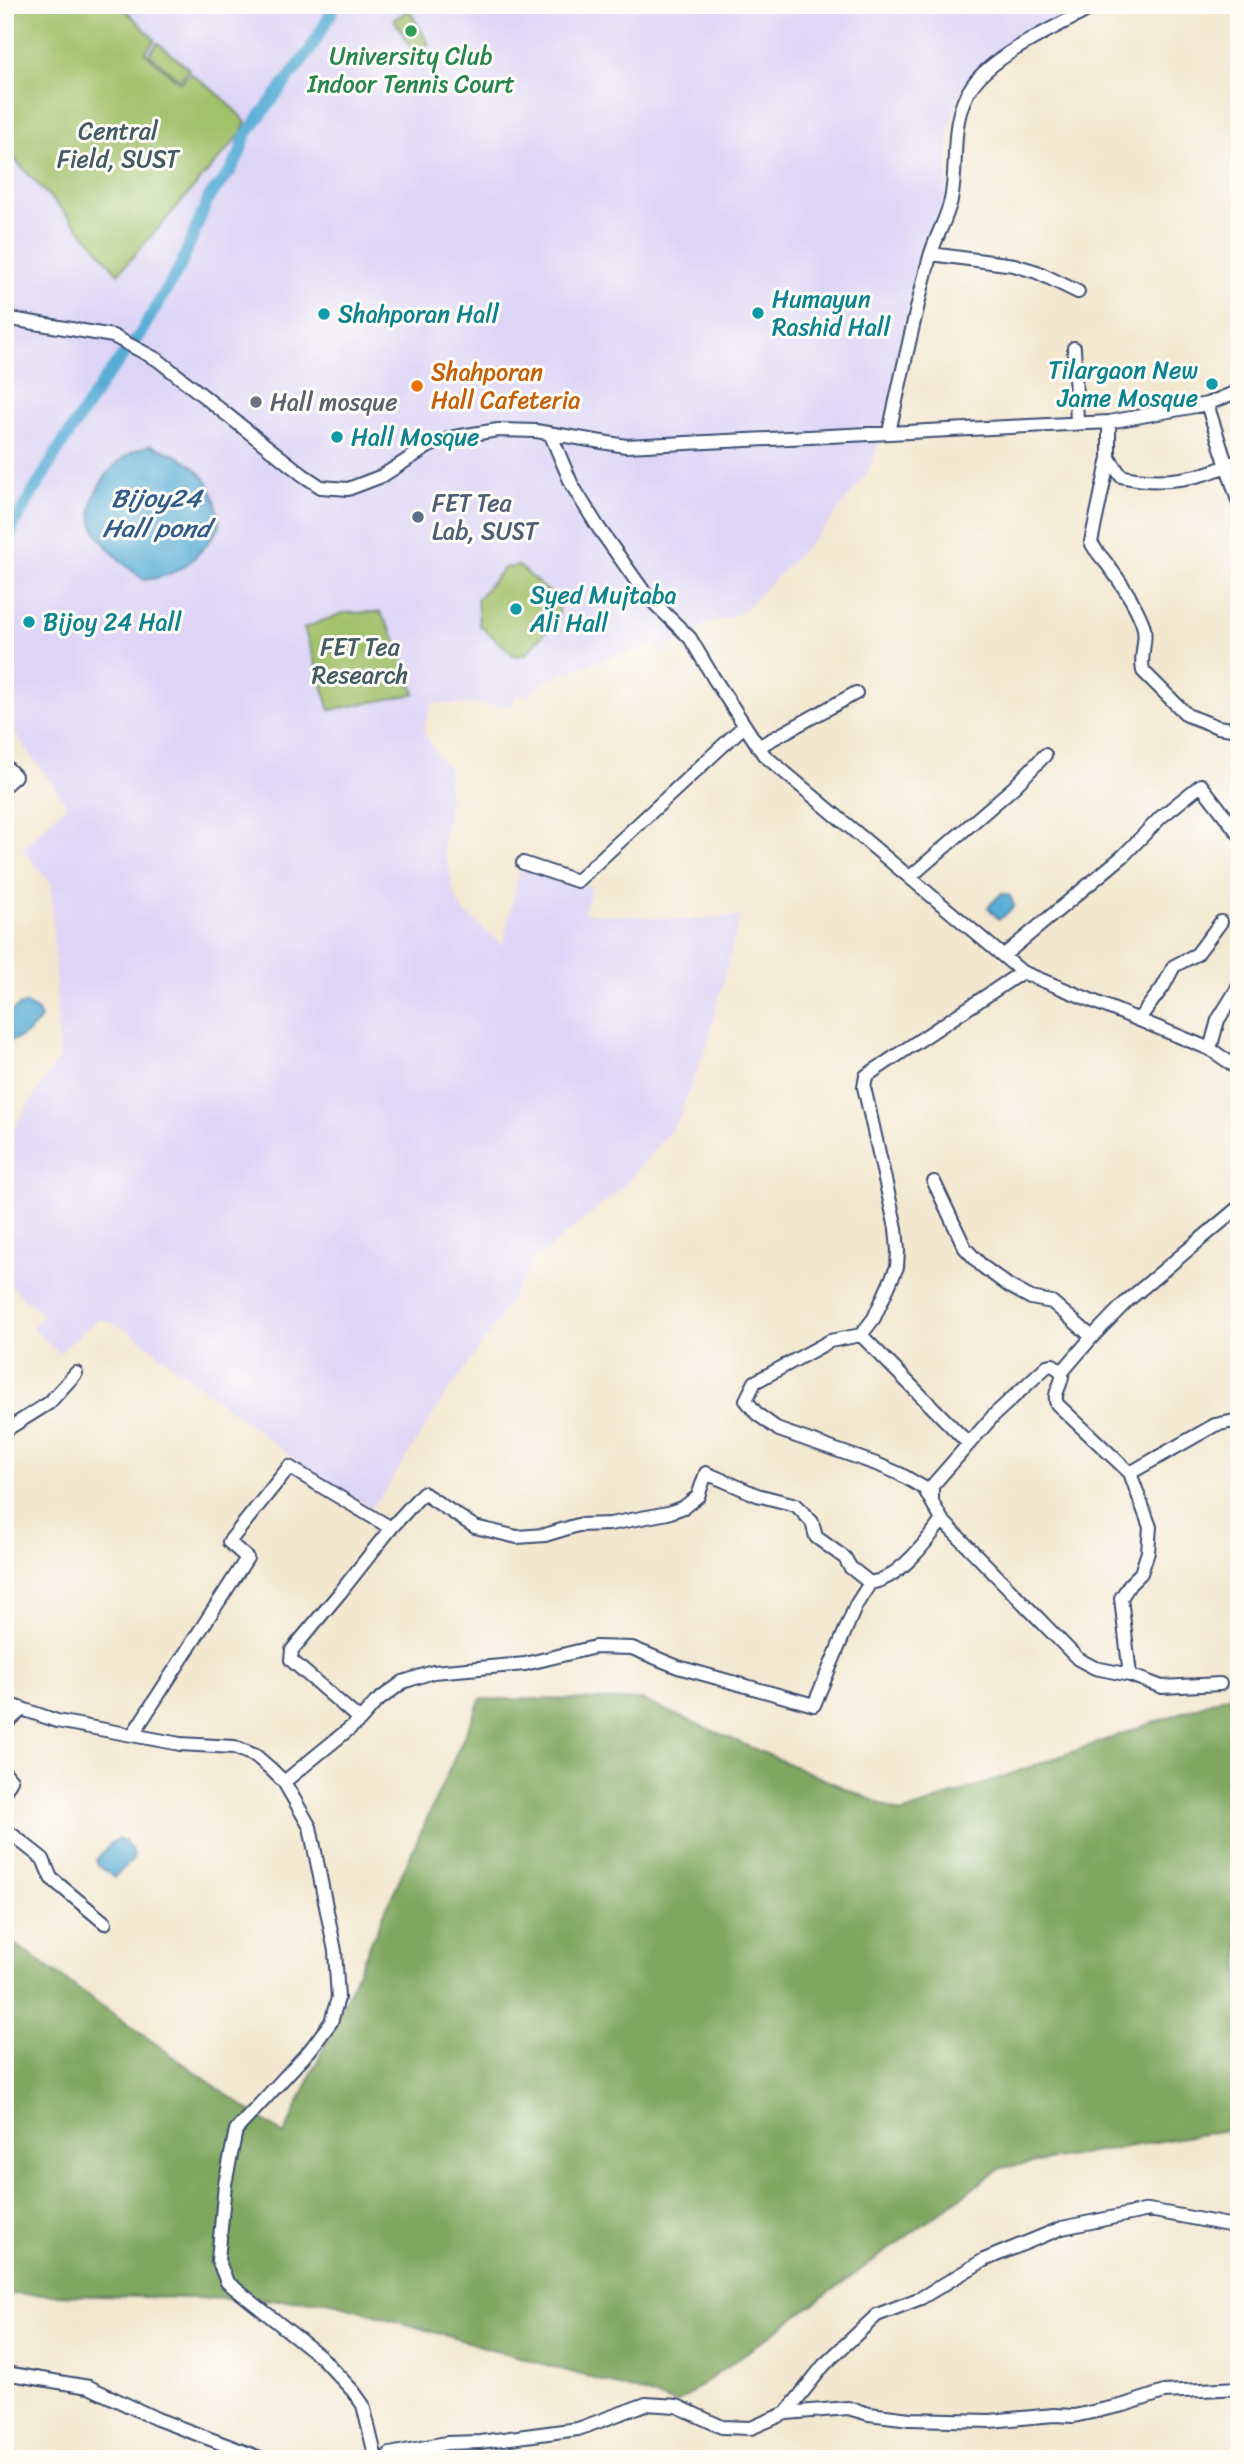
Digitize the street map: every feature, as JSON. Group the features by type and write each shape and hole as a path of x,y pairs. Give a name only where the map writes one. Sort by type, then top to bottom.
{"street":[{"path":"889,432 931,254 951,200 957,126 962,106 972,85 994,65 1030,41 1097,5"},
{"path":"931,254 1014,265 1037,272 1078,292"},
{"path":"5,318 113,336 132,345 158,360 303,475 321,487 330,489 348,489 369,482 399,467 429,446 454,437 498,430 550,433 626,446 1110,422 1207,404 1239,391"},
{"path":"1074,348 1077,423"},
{"path":"1207,404 1233,463 1239,505"},
{"path":"1110,422 1109,458 1091,541 1095,551 1125,590 1141,620 1146,633 1141,663 1143,671 1187,715 1218,727 1239,730"},
{"path":"550,433 572,485 598,527 648,596 690,638 764,755 1022,972 1210,1049 1239,1069"},
{"path":"1109,458 1121,476 1136,480 1192,479 1233,463"},
{"path":"758,747 856,693"},
{"path":"523,863 577,881 744,726"},
{"path":"909,877 1014,787 1045,755"},
{"path":"5,766 15,776 5,785"},
{"path":"1003,956 1123,856 1161,817 1201,785 1239,834"},
{"path":"1138,1020 1163,987 1174,966 1197,954 1221,922"},
{"path":"1022,972 866,1076 864,1087 895,1228 897,1267 874,1318 861,1335 830,1341 755,1381 746,1399 757,1414 779,1430 900,1474 924,1488 942,1520 1078,1659 1095,1668 1130,1675 1162,1687 1220,1684"},
{"path":"1210,1049 1218,1020 1239,986"},
{"path":"934,1182 965,1248 982,1266 1020,1292 1052,1302 1092,1337"},
{"path":"1062,1372 1127,1301 1239,1208"},
{"path":"861,1335 969,1444"},
{"path":"932,1503 932,1486 994,1415 1047,1366 1053,1365 1062,1372 1063,1378 1056,1394 1057,1404 1130,1474 1150,1527 1148,1552 1141,1573 1121,1598 1130,1675"},
{"path":"5,1427 9,1428 49,1403 76,1373"},
{"path":"1130,1474 1215,1425 1239,1420"},
{"path":"133,1734 247,1558 229,1542 289,1466 391,1528"},
{"path":"360,1720 291,1660 292,1650 391,1528 424,1493 475,1527 517,1537 545,1535 578,1525 610,1524 668,1513 684,1507 698,1496 706,1473 757,1495 796,1505 812,1522 816,1537 845,1558 849,1567 870,1583 880,1582 922,1549 942,1520"},
{"path":"284,1782 403,1682 433,1672 525,1664 596,1647 632,1648 678,1667 814,1705 856,1605 870,1583"},
{"path":"5,1703 57,1721 180,1744 234,1747 256,1756 284,1782 310,1827 335,1951 338,1997 331,2022 310,2050 236,2130 225,2184 218,2260 227,2282 320,2356 353,2391 363,2405 376,2459"},
{"path":"5,1724 23,1709"},
{"path":"5,1773 12,1780 5,1791"},
{"path":"5,1829 43,1859 51,1878 105,1923"},
{"path":"786,2413 824,2365 877,2315 921,2298 984,2260 1062,2228 1149,2210 1239,2227"},
{"path":"5,2373 89,2386 157,2419 263,2459"},
{"path":"385,2459 390,2454 446,2443 480,2442 578,2429 646,2404 677,2406 722,2427 751,2428 786,2413 848,2408 869,2414 964,2422 1074,2416 1124,2405 1164,2392 1239,2388"}],"shaded area":[{"path":"5,5 1081,5 997,53 966,82 959,94 950,125 947,193 915,289 880,441 868,472 804,549 741,613 705,625 691,635 687,631 663,655 652,646 611,657 547,680 528,696 518,694 512,706 432,703 423,730 449,769 448,813 443,844 454,892 461,909 503,945 520,866 592,887 584,913 686,920 740,916 707,1046 676,1124 623,1187 532,1263 491,1332 371,1508 299,1463 129,1331 99,1318 59,1353 32,1328 43,1315 5,1281 5,1149 20,1118 59,1057 51,884 22,848 67,805 5,720"}],"green space":[{"name":"Central Field, SUST","path":"21,5 121,5 155,40 145,53 180,83 190,73 222,97 246,122 240,135 118,274 92,242 5,149 5,23"},
{"name":"University Club Indoor Tennis Court","path":"409,10 429,44 414,53 394,19"},
{"path":"158,43 189,69 180,80 149,54"},
{"path":"519,566 559,601 559,616 525,655 515,656 479,625 477,599 504,568"},
{"name":"FET Tea Research","path":"380,612 397,642 415,694 330,710 304,628 343,613"},
{"path":"1239,1692 1239,2128 1001,2168 677,2403 327,2301 5,2294 5,1937 284,2135 481,1699 642,1700 902,1813"}],"water":[{"name":"Bijoy24 Hall pond","path":"150,445 180,457 201,474 214,496 220,527 196,556 179,570 144,580 121,561 99,537 94,528 91,511 100,484 112,468 129,454"},
{"path":"1002,893 1010,896 1014,906 998,919 988,907"},
{"path":"26,1004 38,1011 41,1019 21,1037 5,1041 5,1016"},
{"path":"118,1839 128,1845 134,1856 114,1877 98,1865 96,1860"}],"waterway":[{"path":"5,554 14,524 57,452 104,380 140,334 180,267 209,197 230,172 245,136 310,50 336,5"}],"place":[{"name":"University Club Indoor Tennis Court","path":"411,31"},
{"name":"Humayun Rashid Hall","path":"758,313"},
{"name":"Shahporan Hall","path":"324,314"},
{"name":"Tilargaon New Jame Mosque","path":"1212,384"},
{"name":"Shahporan Hall Cafeteria","path":"417,386"},
{"name":"Hall mosque","path":"256,402"},
{"name":"Hall Mosque","path":"337,437"},
{"name":"FET Tea Lab, SUST","path":"418,517"},
{"name":"Syed Mujtaba Ali Hall","path":"516,609"},
{"name":"Bijoy 24 Hall","path":"29,622"}]}
